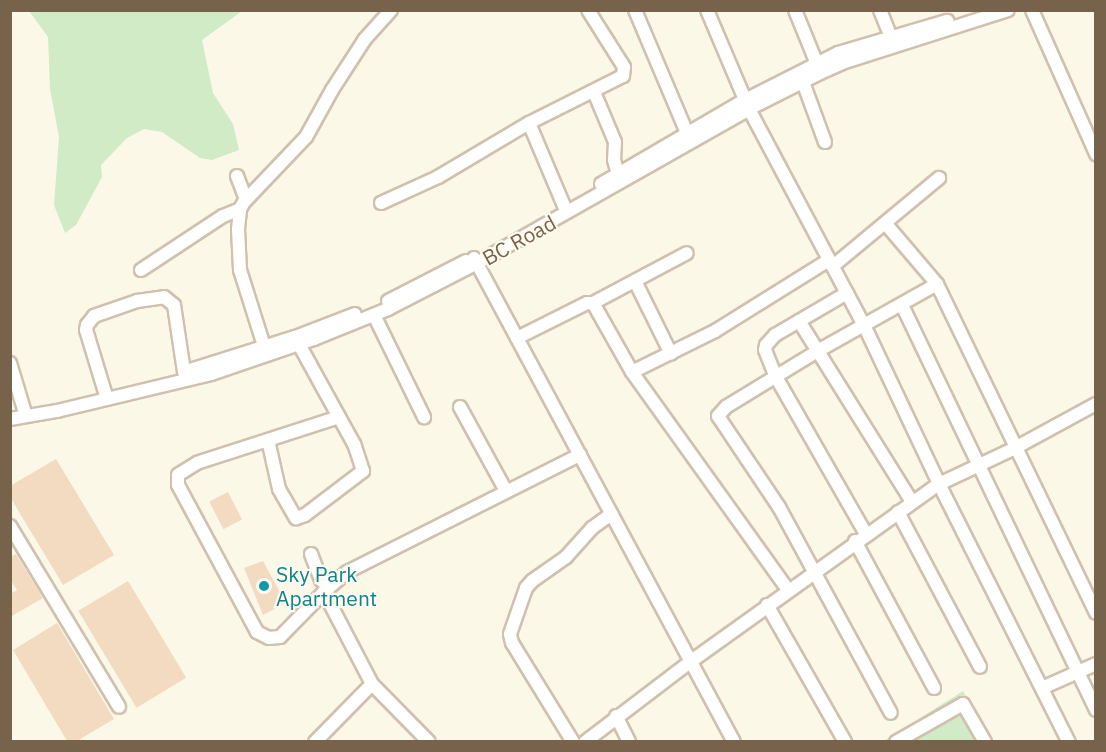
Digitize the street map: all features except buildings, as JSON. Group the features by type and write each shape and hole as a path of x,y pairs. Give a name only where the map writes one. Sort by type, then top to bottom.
{"street":[{"path":"141,270 243,204 306,136 365,39 391,10"},
{"path":"381,203 438,177 529,123 619,80 625,72 588,10"},
{"path":"635,10 687,133"},
{"path":"707,10 747,104 864,325 939,484 1069,741"},
{"path":"795,10 819,68"},
{"path":"880,10 891,37"},
{"name":"BC Road","path":"106,396 264,346 297,341 385,303 476,260 747,104 803,82 838,53 974,14 1008,10"},
{"path":"1032,10 1095,154"},
{"name":"BC Road","path":"10,419 25,412 211,374 374,315 426,292 687,133 819,68 842,63 974,14"},
{"path":"803,82 825,142"},
{"path":"594,92 615,142 614,160 618,174"},
{"path":"529,123 564,206"},
{"path":"237,176 243,204 238,229 240,270 264,346"},
{"path":"632,372 671,354 831,263 885,223 939,178"},
{"path":"885,223 937,284 1095,613"},
{"path":"517,338 586,303 593,303 687,253"},
{"path":"476,260 734,741"},
{"path":"635,281 671,354"},
{"path":"891,713 779,507 718,416 726,407 816,352 937,284"},
{"path":"847,293 775,335 766,345 765,350 776,377 866,534"},
{"path":"106,396 86,330 87,324 94,316 136,301 164,297 174,304 184,372"},
{"path":"593,303 632,372 788,590"},
{"path":"902,305 1079,672 1095,710"},
{"path":"374,315 424,417"},
{"path":"799,321 816,352 912,502"},
{"path":"268,440 279,489 296,518 304,515 363,471 354,444 297,341"},
{"path":"10,363 25,412"},
{"path":"585,741 855,541 939,484 1015,448 1095,404"},
{"path":"460,407 506,491"},
{"name":"BC Road","path":"10,411 25,412"},
{"path":"339,417 185,468 178,475 178,485 256,632 269,638 280,637 347,572 580,455"},
{"path":"898,512 980,667"},
{"path":"573,741 512,643 510,634 526,588 532,581 566,557 592,528 611,514"},
{"path":"10,526 119,706"},
{"path":"855,541 934,688"},
{"path":"310,554 321,580 327,585 324,592"},
{"path":"324,592 372,684 429,741"},
{"path":"767,605 845,741"},
{"path":"1042,688 1095,664"},
{"path":"315,741 372,684"},
{"path":"896,741 963,704 985,741"},
{"path":"616,716 629,741"}],"green space":[{"path":"29,11 242,11 202,40 213,93 233,124 239,150 212,160 200,158 162,132 144,129 127,138 101,165 102,177 76,225 65,233 54,205 59,137 50,89 48,37"},
{"path":"963,691 993,741 882,742"}],"place":[{"name":"Sky Park Apartment","path":"264,586"}]}
